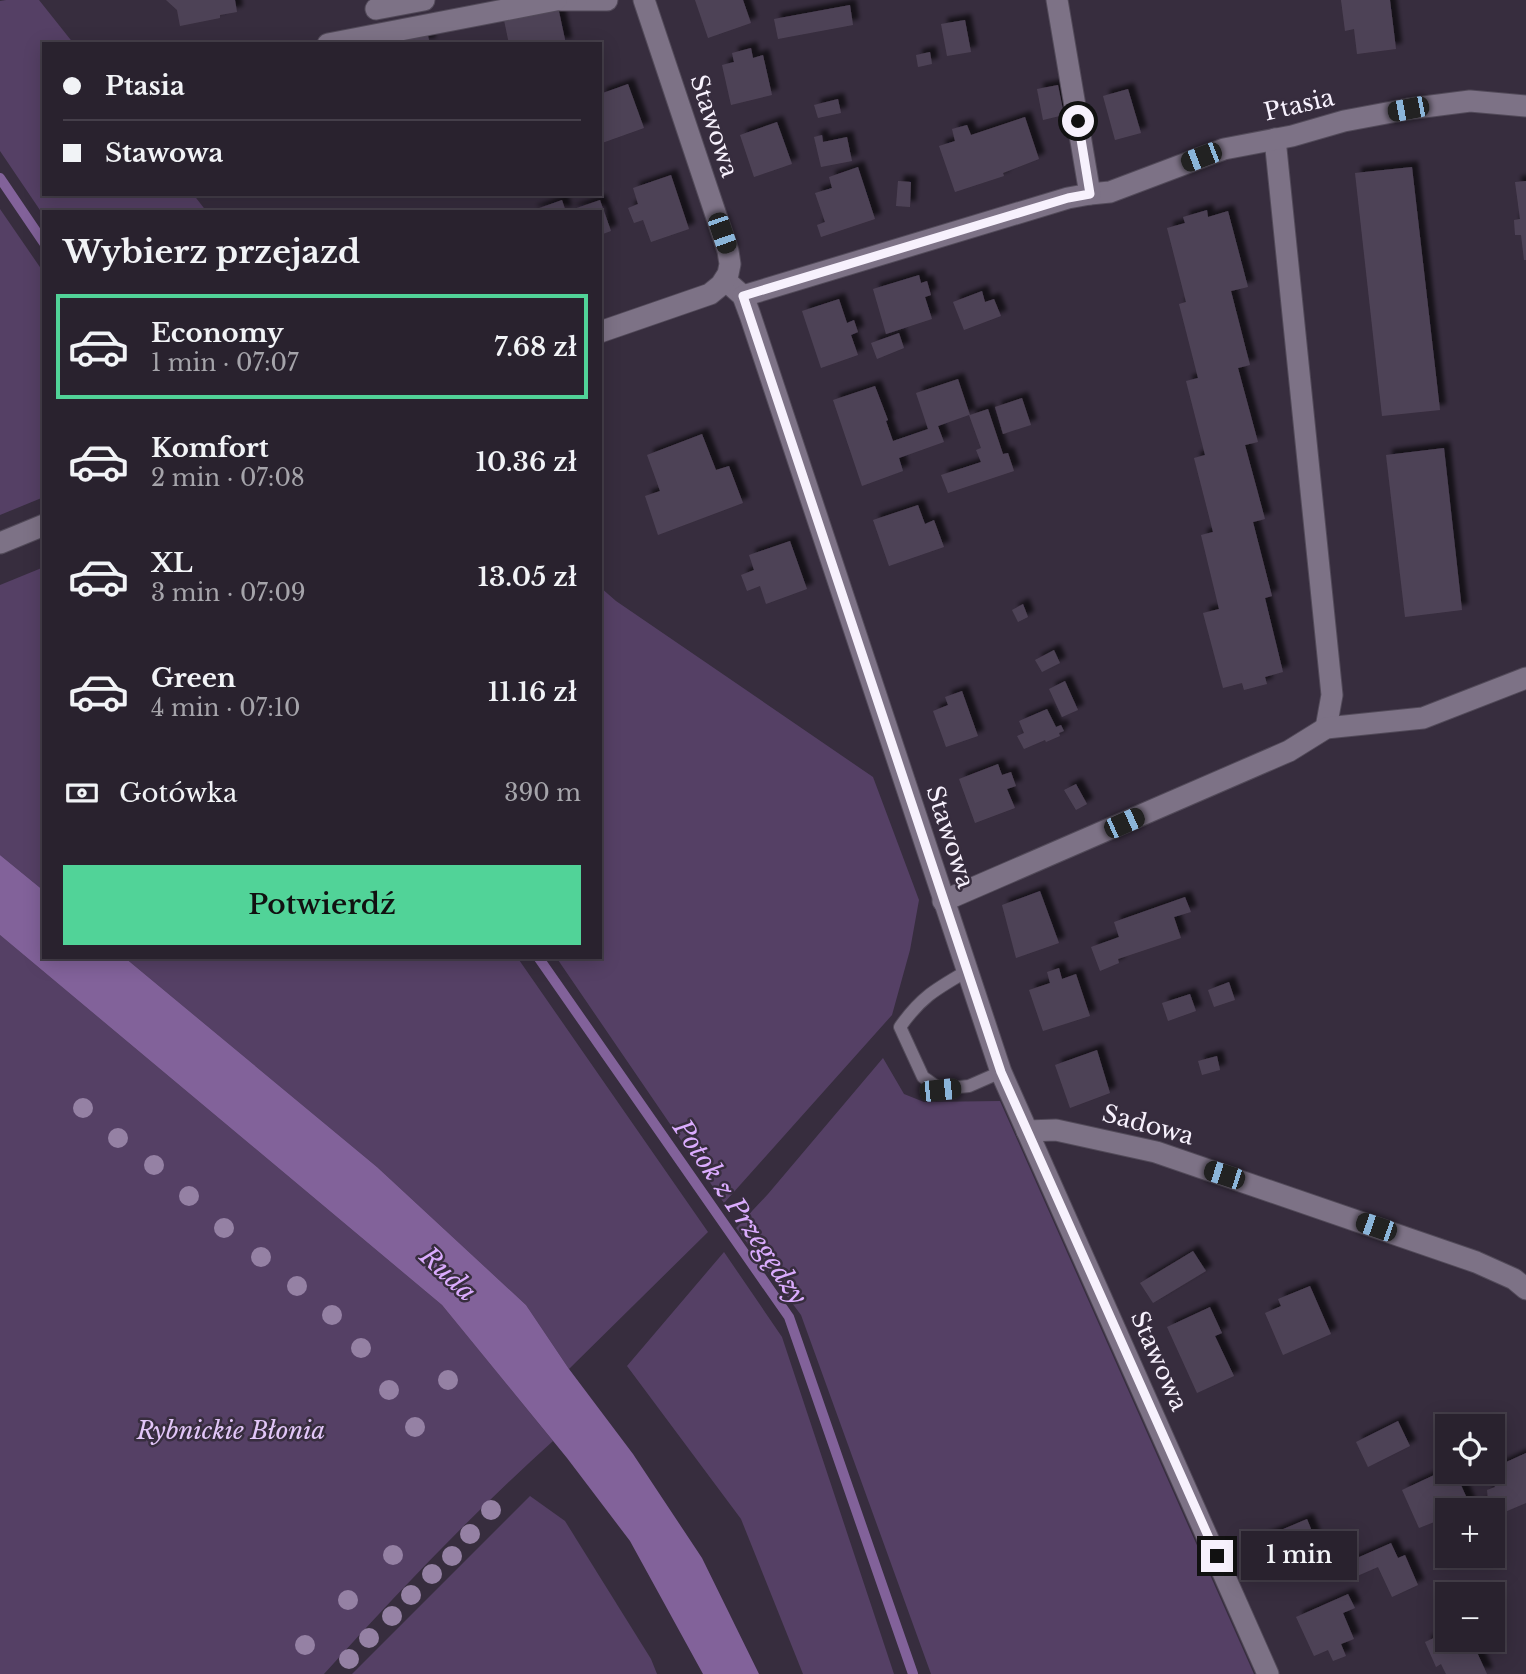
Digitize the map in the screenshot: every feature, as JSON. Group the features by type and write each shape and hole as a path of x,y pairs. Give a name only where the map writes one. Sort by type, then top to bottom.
{"street":[{"path":"376,9 424,0"},
{"path":"338,42 558,0 607,0"},
{"name":"Stawowa","path":"645,0 728,251 730,264 725,280"},
{"path":"1057,0 1090,194"},
{"name":"Ptasia","path":"743,296 1068,198 1110,192 1224,149 1408,109 1471,101 1526,107"},
{"path":"1275,139 1332,695 1326,728"},
{"path":"602,331 704,297 725,280 743,296"},
{"name":"Stawowa","path":"743,296 1001,1072 1268,1674"},
{"path":"0,543 42,526"},
{"path":"943,901 1289,751 1326,728 1423,718 1526,678"},
{"name":"Sadowa","path":"1027,1131 1056,1130 1156,1152 1476,1262 1506,1274 1526,1289"}],"lane":[{"path":"967,971 926,996 913,1008 900,1027 923,1077 940,1090 968,1086 1001,1072"}],"green space":[{"path":"39,0 72,42 42,42 42,196 195,196 205,210 42,210 42,213 0,151 0,1"},
{"path":"0,209 42,270 42,498 0,515"},
{"path":"42,568 42,889 0,855 0,585"},
{"path":"602,589 873,777 919,900 910,950 892,1015 724,1203 557,959 602,959"},
{"name":"Rybnickie Błonia","path":"0,935 442,1305 553,1441 436,1554 324,1674 0,1674"},
{"path":"126,959 518,959 708,1232 569,1369 526,1305 377,1167"},
{"path":"883,1058 904,1094 924,1102 1000,1101 1254,1674 931,1674 801,1315 736,1228"},
{"path":"724,1252 782,1337 894,1674 803,1674 741,1519 627,1366"},
{"path":"530,1496 565,1521 651,1659 657,1674 352,1674"}],"water":[{"name":"Ruda","path":"0,855 42,889 42,959 126,959 377,1167 526,1305 569,1369 633,1454 702,1558 759,1674 703,1674 630,1541 567,1458 442,1305 0,935"}],"building":[{"path":"166,0 235,0 237,12 180,26 177,10"},
{"path":"695,0 743,0 751,23 708,38"},
{"path":"1341,0 1390,0 1396,49 1357,54 1354,29 1345,31"},
{"path":"850,5 853,25 778,39 774,19"},
{"path":"558,7 566,42 509,42 504,20"},
{"path":"965,20 971,52 947,56 941,24"},
{"path":"427,32 430,42 390,42"},
{"path":"751,48 753,58 763,55 772,95 731,105 722,65 734,62 732,53"},
{"path":"930,52 932,64 918,67 916,55"},
{"path":"628,84 644,128 602,143 602,93"},
{"path":"1058,85 1064,115 1043,120 1037,89"},
{"path":"1128,89 1141,133 1115,140 1103,96"},
{"path":"838,99 841,113 818,118 814,105"},
{"path":"1025,117 1039,159 1003,173 1004,176 955,192 939,146 955,141 952,129 967,125 971,135"},
{"path":"777,122 792,164 754,177 740,135"},
{"path":"822,135 823,142 847,137 852,161 821,167 814,137"},
{"path":"858,167 875,219 821,237 817,225 825,222 815,193 832,188 829,177"},
{"path":"1412,167 1440,410 1382,416 1355,173"},
{"path":"671,175 689,229 651,242 643,220 634,223 628,208 638,204 633,188"},
{"path":"898,181 911,182 910,207 896,206"},
{"path":"1526,181 1524,260 1521,235 1515,235 1514,220 1520,219 1515,182"},
{"path":"562,200 565,210 534,210"},
{"path":"600,200 611,231 602,234 602,210 571,210"},
{"path":"1207,210 1208,217 1228,211 1248,287 1231,291 1250,365 1238,368 1258,442 1245,445 1265,519 1253,522 1272,596 1265,598 1283,672 1265,677 1267,684 1244,690 1242,683 1223,688 1203,613 1219,609 1201,535 1213,532 1194,458 1205,455 1186,381 1198,378 1179,304 1186,302 1167,228 1185,223 1183,217"},
{"path":"919,275 921,283 927,281 931,295 925,297 932,319 886,334 873,289"},
{"path":"982,291 985,302 994,299 1001,316 964,330 953,302"},
{"path":"839,299 847,323 854,320 858,332 851,335 858,355 821,368 802,311"},
{"path":"899,333 904,348 877,359 871,343"},
{"path":"958,379 970,415 988,409 1003,454 1008,453 1014,471 948,493 941,475 981,462 976,450 981,448 969,415 938,426 944,442 899,458 903,471 862,486 833,400 875,386 893,441 928,429 916,393"},
{"path":"1022,398 1031,425 1003,434 995,407"},
{"path":"702,434 716,470 729,466 743,503 658,535 645,496 660,491 647,455"},
{"path":"1444,448 1462,610 1405,617 1386,455"},
{"path":"918,505 925,524 934,520 944,547 889,566 873,520"},
{"path":"790,541 807,589 766,604 760,586 747,591 741,575 754,570 749,555"},
{"path":"1023,604 1028,617 1018,622 1012,610"},
{"path":"1054,650 1060,663 1042,672 1035,660"},
{"path":"1065,681 1078,710 1062,717 1049,689"},
{"path":"962,691 978,736 946,747 933,711 948,705 945,697"},
{"path":"1047,709 1056,727 1061,725 1064,731 1059,733 1060,736 1024,749 1017,736 1024,733 1019,721"},
{"path":"998,764 1002,775 1011,772 1016,786 1007,789 1015,808 975,823 959,779"},
{"path":"1076,784 1087,804 1076,810 1064,790"},
{"path":"1040,891 1059,943 1016,958 1002,905"},
{"path":"1185,897 1191,912 1174,917 1181,938 1118,959 1119,963 1100,971 1091,947 1119,937 1114,922"},
{"path":"1059,968 1062,979 1076,974 1090,1016 1043,1031 1029,990 1050,983 1047,972"},
{"path":"1229,982 1235,1000 1214,1007 1208,990"},
{"path":"1190,994 1196,1011 1168,1021 1162,1003"},
{"path":"1097,1050 1110,1093 1070,1108 1055,1065"},
{"path":"1217,1056 1220,1070 1202,1075 1198,1061"},
{"path":"1193,1251 1206,1271 1153,1303 1140,1283"},
{"path":"1310,1286 1331,1334 1283,1355 1265,1313 1281,1306 1278,1299"},
{"path":"1210,1307 1222,1333 1215,1336 1234,1376 1197,1393 1167,1327"},
{"path":"1398,1421 1410,1446 1368,1467 1356,1442"},
{"path":"1526,1453 1526,1503 1505,1512 1505,1498 1488,1498 1487,1490 1495,1487 1494,1484 1505,1484 1505,1463"},
{"path":"1435,1475 1435,1484 1460,1484 1467,1498 1435,1498 1435,1522 1419,1528 1402,1490"},
{"path":"1307,1519 1328,1570 1304,1580 1300,1572 1279,1581 1262,1538"},
{"path":"1391,1543 1398,1558 1405,1555 1418,1585 1392,1597 1378,1567 1348,1580 1341,1565"},
{"path":"1348,1594 1355,1608 1343,1613 1354,1639 1341,1644 1346,1656 1333,1661 1328,1650 1314,1656 1296,1617"},
{"path":"1435,1637 1435,1652 1477,1652 1487,1674 1446,1674 1441,1664 1436,1667 1425,1642"}],"waterway":[{"name":"Potok z Przegędzy","path":"0,178 42,240"},
{"name":"Potok z Przegędzy","path":"539,959 789,1317 913,1674"}],"route":[{"path":"1078,121 1090,194 1068,198 743,296 1001,1072 1217,1556"}]}
